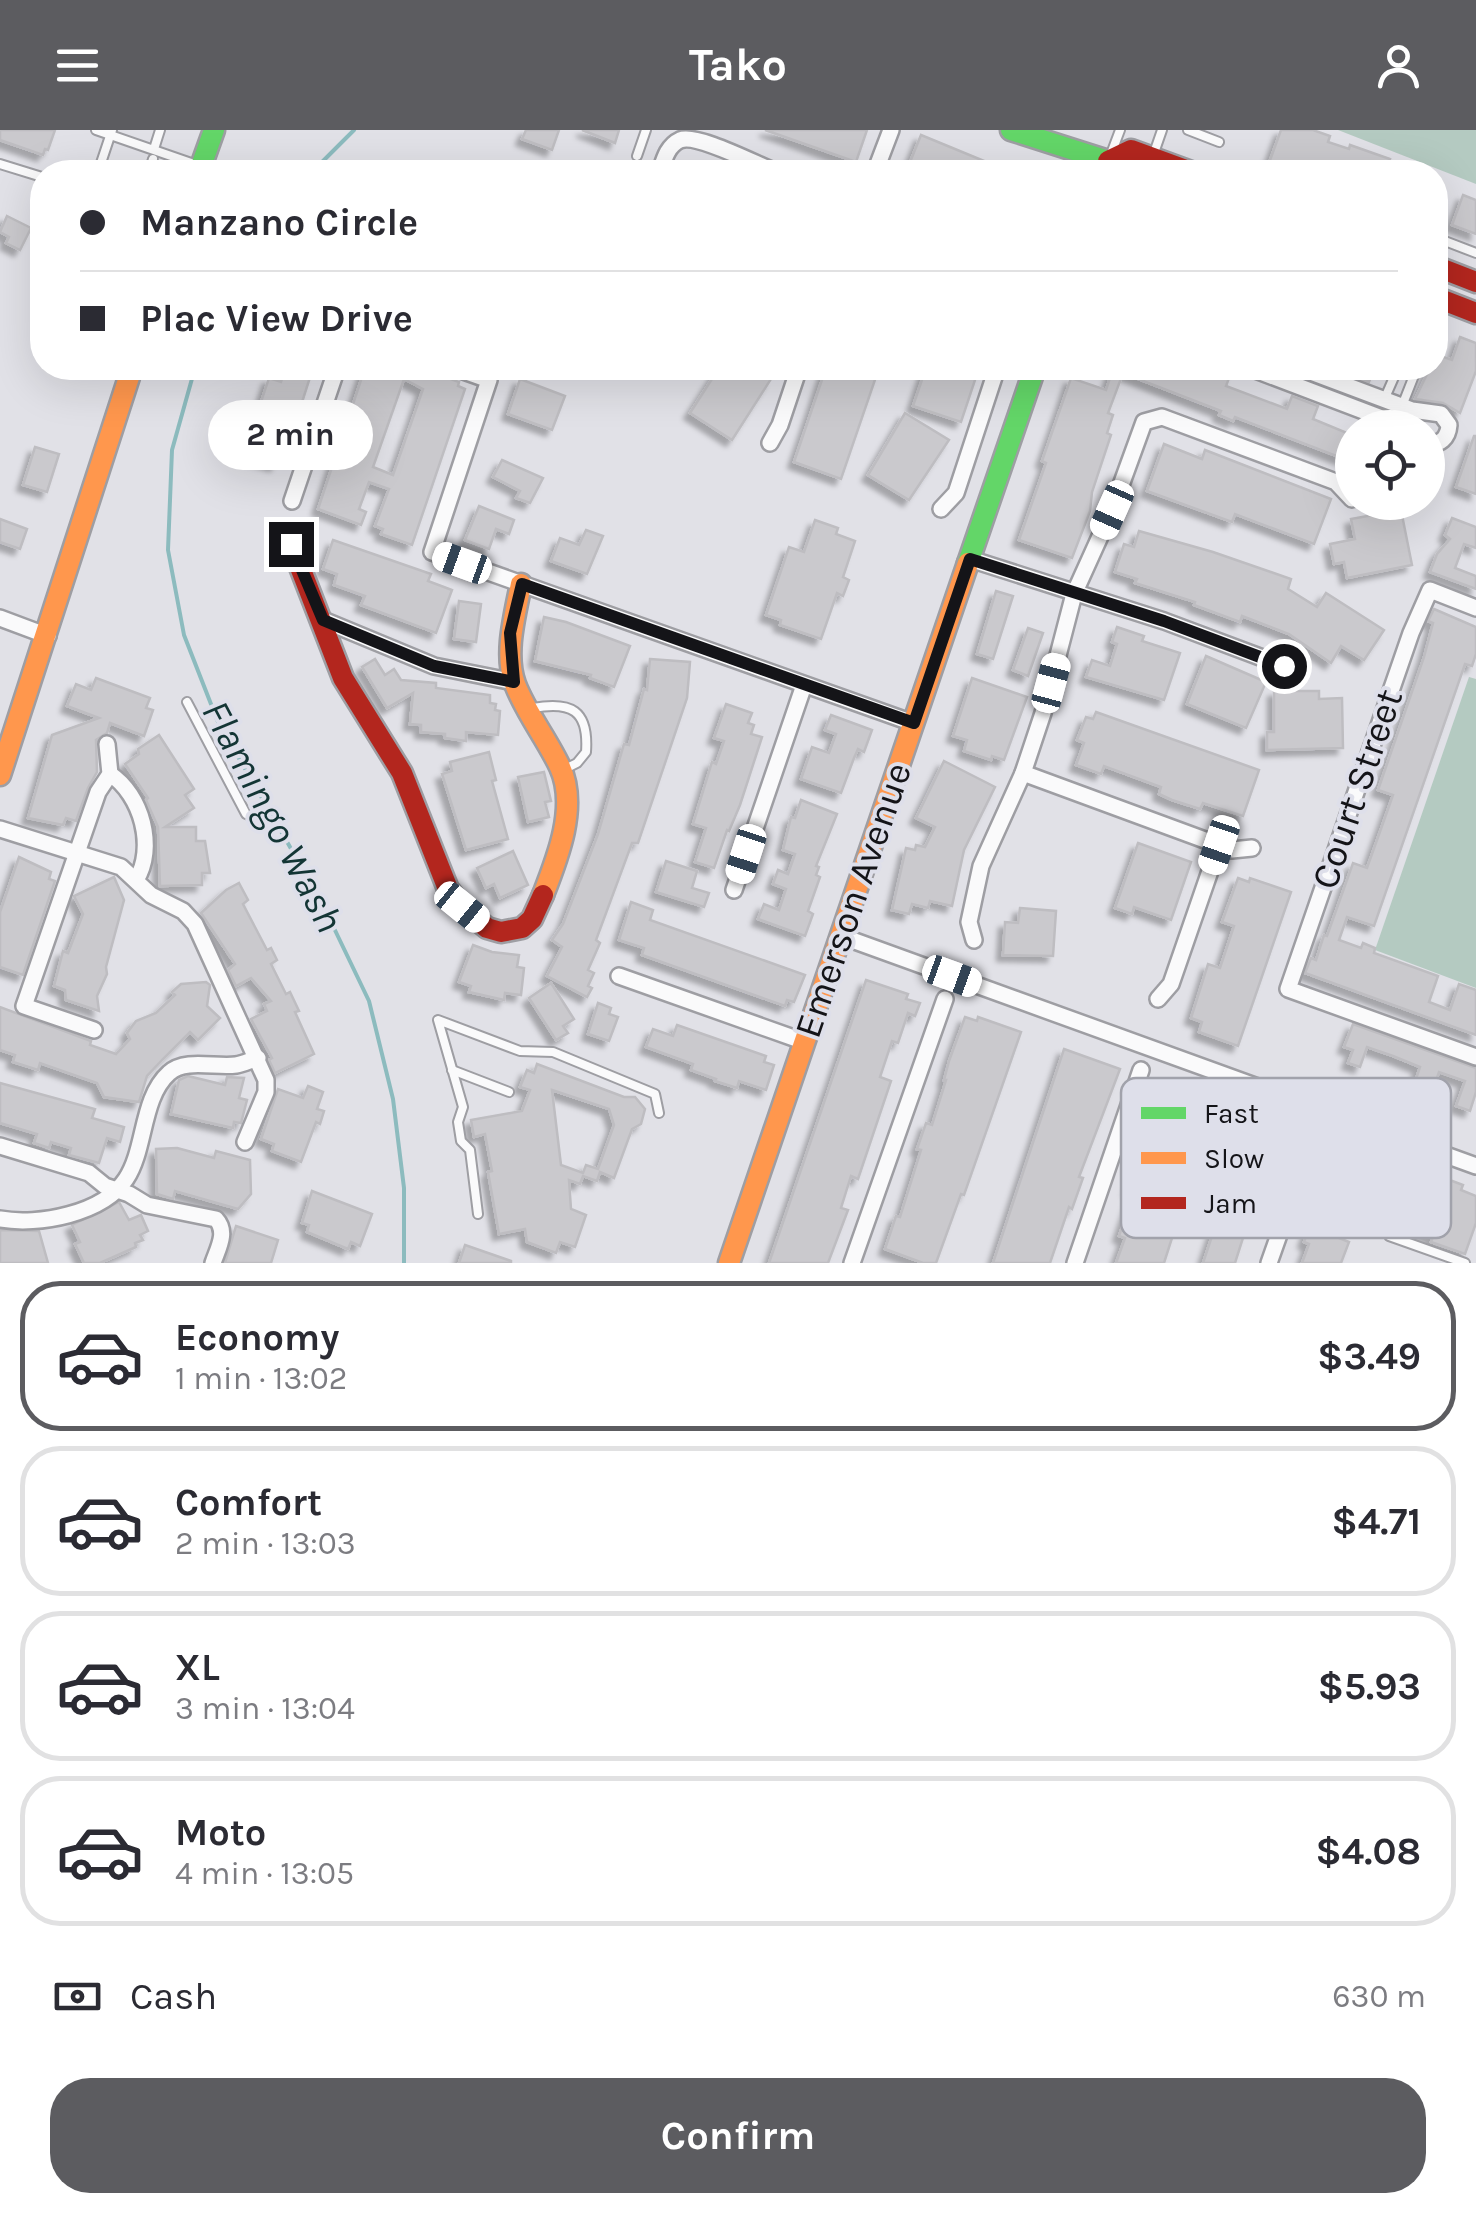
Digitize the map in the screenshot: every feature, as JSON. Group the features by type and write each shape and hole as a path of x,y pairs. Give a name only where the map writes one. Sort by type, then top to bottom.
{"street":[{"path":"203,160 214,130"},
{"path":"880,160 891,130"},
{"path":"1013,130 1072,138 1099,160"},
{"path":"664,160 684,139 693,138 747,160"},
{"path":"1120,160 1131,150 1158,160"},
{"path":"1448,271 1476,282"},
{"path":"1448,302 1476,313"},
{"path":"0,775 4,747 48,636 128,380"},
{"path":"292,501 332,380"},
{"path":"489,380 432,552 914,723"},
{"path":"770,443 795,380"},
{"path":"941,510 956,494 993,380"},
{"name":"Emerson Avenue","path":"729,1263 1030,380"},
{"path":"1300,380 1392,407 1420,410"},
{"path":"1328,380 1394,410"},
{"path":"974,940 969,922 981,866 1023,773 1074,594 1112,510 1144,422 1162,417 1335,482"},
{"path":"291,544 343,678 402,773 448,889 462,907 488,928 501,932 522,928 532,919 545,892 567,818 568,792 562,770 514,682 510,633 522,584"},
{"path":"970,559 1164,621 1284,666"},
{"name":"Court Street","path":"1476,608 1430,590 1288,989 1316,1004 1476,1057"},
{"path":"0,618 48,636"},
{"path":"323,620 434,666 514,682"},
{"path":"734,890 804,684"},
{"path":"94,1030 24,1006 98,792 110,774 107,744"},
{"path":"1023,773 1232,850 1252,848"},
{"path":"110,774 123,782 145,828 146,863 136,880"},
{"path":"0,830 109,862 152,896 183,911 195,924 266,1080 266,1092 244,1142"},
{"path":"1158,999 1171,984 1219,845"},
{"path":"841,936 1234,1078"},
{"path":"618,976 805,1042"},
{"path":"852,1263 945,999"},
{"path":"0,1218 59,1219 90,1207 126,1179 160,1083 172,1070 182,1066 238,1065 258,1058"},
{"path":"1139,1078 1142,1070"},
{"path":"1075,1263 1121,1130"},
{"path":"0,1146 89,1173 105,1186 147,1205 216,1219 223,1235 213,1263"},
{"path":"1451,1157 1476,1166"},
{"path":"1269,1263 1278,1238"}],"lane":[{"path":"96,130 111,132 172,160"},
{"path":"151,160 160,130"},
{"path":"636,156 646,130"},
{"path":"1112,160 1120,130"},
{"path":"1152,158 1162,130"},
{"path":"1188,130 1219,142"},
{"path":"102,160 111,132"},
{"path":"0,164 30,173"},
{"path":"1448,242 1476,253"},
{"path":"1392,407 1396,380"},
{"path":"1392,407 1409,380"},
{"path":"187,702 246,814 268,823"},
{"path":"528,709 558,704 571,708 583,722 586,752 562,770"},
{"path":"478,1214 470,1150 461,1141 458,1122 463,1107 438,1020 520,1052 553,1052 655,1094 659,1113"},
{"path":"452,1070 509,1092"},
{"path":"1395,1238 1465,1263"}],"green space":[{"path":"1338,130 1476,130 1476,184 1448,173 1448,160 1415,160"},
{"path":"1469,677 1476,679 1476,988 1375,950"}],"building":[{"path":"0,130 55,130 43,155 0,140"},
{"path":"526,130 559,130 552,150 522,139"},
{"path":"582,130 619,130 615,143"},
{"path":"765,130 867,130 857,160"},
{"path":"1281,130 1313,130 1330,136 1328,142 1390,159 1390,160 1270,160"},
{"path":"921,135 982,160 911,160"},
{"path":"1463,195 1476,200 1476,234 1452,225"},
{"path":"7,216 30,228 20,250 6,243 9,237 0,232"},
{"path":"1460,337 1476,343 1476,371 1460,413 1443,403 1415,399 1424,380 1448,380 1448,359 1452,360"},
{"path":"268,380 309,380 287,449 282,447 276,465 243,455"},
{"path":"361,380 404,380 373,467 393,475 423,389 406,380 459,382 458,386 465,389 412,545 381,534 383,529 375,526 389,489 369,482 359,509 366,512 361,525 318,509"},
{"path":"520,380 565,396 552,430 508,414"},
{"path":"711,380 770,380 732,440 690,413"},
{"path":"822,380 875,380 841,479 794,462"},
{"path":"922,380 975,380 961,422 913,406"},
{"path":"1070,380 1106,390 1109,380 1120,380 1108,413 1113,415 1107,433 1111,435 1072,558 1019,540"},
{"path":"1141,380 1228,380 1226,386 1287,409 1292,396 1318,406 1313,419 1335,428 1335,455 1235,417 1233,421 1219,415 1221,411"},
{"path":"905,413 949,440 909,500 868,475"},
{"path":"1476,436 1476,494 1456,487"},
{"path":"1164,444 1202,459 1205,450 1331,499 1314,544 1235,514 1232,522 1147,491"},
{"path":"35,447 59,454 47,492 23,485"},
{"path":"502,460 543,478 530,503 516,498 520,491 493,477"},
{"path":"479,506 514,520 509,534 496,529 489,549 465,540"},
{"path":"1452,518 1476,527 1476,548 1464,544 1455,568 1476,576 1476,589 1430,572 1437,554 1450,539 1445,535"},
{"path":"0,519 27,529 20,549 0,542"},
{"path":"815,520 838,528 836,534 855,541 843,577 849,580 843,596 837,593 821,639 780,625 781,620 766,615 789,547 804,552"},
{"path":"1351,520 1403,520 1412,565 1347,578 1344,562 1334,564 1330,544 1355,539"},
{"path":"586,530 603,536 587,574 551,561 560,538 579,545"},
{"path":"1139,531 1291,579 1288,589 1317,607 1326,593 1384,630 1364,660 1341,646 1331,663 1289,634 1242,616 1240,622 1115,572 1124,544 1134,547"},
{"path":"333,540 431,574 428,581 452,590 436,633 361,605 365,596 334,585 337,574 323,569"},
{"path":"996,591 1013,596 993,659 977,654"},
{"path":"459,601 481,604 476,642 454,639"},
{"path":"1434,609 1476,627 1476,654 1472,666 1465,664 1374,926 1347,917 1339,940 1361,948 1363,943 1375,948 1374,953 1438,976 1429,1002 1450,1010 1459,984 1476,990 1476,1035 1305,973 1311,958 1316,960 1324,935 1327,936 1353,863 1367,868 1393,795 1378,790 1424,657 1433,623 1428,621"},
{"path":"544,617 630,646 614,687 590,678 591,675 535,661"},
{"path":"1117,627 1144,636 1142,641 1180,653 1164,700 1086,677 1092,660 1110,666 1117,644 1112,642"},
{"path":"1028,628 1043,633 1028,676 1013,670"},
{"path":"1206,656 1266,682 1246,728 1187,704"},
{"path":"375,659 385,675 394,669 401,680 490,695 490,703 500,711 498,735 466,732 466,741 421,732 421,725 410,724 413,693 387,708 362,667"},
{"path":"650,659 690,662 687,698 638,843 632,843 596,940 600,943 588,970 594,973 587,997 547,976 562,947 552,940 563,924 598,834 624,744 629,745 644,689 647,690"},
{"path":"96,678 150,698 146,708 153,710 144,736 110,723 107,733 96,740 97,772 76,821 66,818 63,825 28,818 52,735 99,718 67,706 76,684 91,690"},
{"path":"972,678 1027,697 1004,760 964,751 967,740 953,736"},
{"path":"1274,691 1319,691 1319,699 1342,698 1343,748 1267,750 1267,732 1274,732"},
{"path":"726,704 752,713 748,723 754,725 751,734 762,737 714,868 695,862 706,828 693,824 712,762 716,764 724,741 714,738"},
{"path":"1096,712 1259,770 1243,816 1203,803 1200,809 1172,800 1159,794 1161,787 1104,766 1101,774 1076,765 1084,743 1077,740 1086,717 1093,719"},
{"path":"831,715 872,730 864,752 858,749 841,793 801,779 812,747 829,753 836,734 825,730"},
{"path":"159,735 194,789 185,795 194,808 165,827 196,827 196,841 205,841 210,873 202,873 202,885 160,886 158,827 148,798 125,764"},
{"path":"489,752 496,780 492,781 508,839 466,850 442,774 452,771 450,762"},
{"path":"944,761 995,787 964,850 952,906 930,901 928,908 912,904 909,914 892,910 906,848 925,847 935,827 916,818"},
{"path":"544,772 551,801 545,802 549,817 528,822 518,777"},
{"path":"801,800 837,814 816,866 816,875 820,877 808,911 813,914 805,936 758,919 764,904 779,910 786,889 773,884 778,870 788,874 795,854 783,850 791,817 795,818"},
{"path":"1138,843 1191,862 1171,920 1134,907 1132,914 1115,908"},
{"path":"513,851 528,885 500,898 494,884 486,888 477,868"},
{"path":"19,857 51,872 49,879 55,881 23,975 0,967 0,912"},
{"path":"666,861 697,871 692,888 709,893 704,907 656,892"},
{"path":"114,877 124,900 107,974 97,996 99,1011 66,1000 65,990 54,986 63,951 68,953 83,914 74,896"},
{"path":"1238,878 1249,882 1250,878 1291,892 1238,1046 1199,1032 1202,1022 1191,1018 1208,964 1220,968 1234,926 1222,922"},
{"path":"239,883 248,900 243,904 267,950 271,948 277,960 271,964 286,994 290,992 314,1054 275,1073 269,1060 272,1058 251,1019 267,1011 264,1004 271,1001 251,978 236,986 228,970 235,964 201,913"},
{"path":"631,902 653,910 650,920 805,975 794,1002 787,1000 785,1006 642,955 644,948 619,940"},
{"path":"1020,908 1056,911 1053,956 1003,955 1005,922 1018,923"},
{"path":"473,945 519,955 517,967 524,968 521,995 505,993 504,1000 469,992 471,986 459,982"},
{"path":"866,980 908,994 906,999 920,1003 915,1016 908,1013 898,1043 892,1041 880,1077 891,1081 858,1179 851,1176 841,1208 848,1210 828,1263 769,1263"},
{"path":"551,983 574,1019 563,1026 568,1033 556,1040 529,998"},
{"path":"181,984 210,985 207,1006 220,1018 198,1040 190,1032 163,1059 147,1076 139,1102 104,1097 97,1083 40,1063 38,1070 13,1062 15,1055 0,1050 0,1007 116,1054 130,1039 127,1033 136,1021 156,1013"},
{"path":"598,1003 611,1008 609,1014 618,1017 609,1041 588,1034"},
{"path":"965,1017 977,1021 978,1017 1021,1032 936,1263 923,1263 885,1249 896,1216 900,1217 926,1123 932,1125"},
{"path":"1353,1024 1476,1068 1476,1092 1470,1111 1456,1106 1465,1081 1439,1072 1437,1078 1416,1078 1420,1067 1367,1047 1360,1067 1348,1063 1353,1050 1344,1047"},
{"path":"677,1025 766,1056 764,1062 774,1065 766,1090 739,1081 737,1088 715,1081 691,1070 693,1064 646,1047 653,1029 673,1036"},
{"path":"1064,1049 1120,1069 1050,1263 993,1263"},
{"path":"537,1064 624,1097 635,1097 645,1109 641,1124 632,1129 614,1178 600,1172 597,1181 583,1176 580,1184 569,1180 571,1209 586,1215 575,1247 560,1242 556,1253 527,1242 525,1229 499,1234 485,1134 474,1137 471,1120 522,1111 530,1090 520,1087 527,1070 534,1073","holes":["552,1090 609,1109 614,1125 598,1169 586,1165 583,1173 561,1165"]},
{"path":"188,1076 225,1085 227,1077 244,1078 239,1098 247,1100 241,1123 234,1122 233,1128 171,1114 179,1080"},
{"path":"0,1083 95,1109 92,1118 124,1127 120,1142 107,1138 99,1163 69,1155 71,1148 51,1142 49,1148 34,1143 37,1134 0,1123"},
{"path":"308,1086 323,1092 317,1109 324,1111 301,1162 272,1151 274,1144 261,1139 278,1089 303,1098"},
{"path":"177,1148 214,1158 216,1151 250,1160 251,1194 238,1209 175,1191 173,1199 157,1194 156,1149"},
{"path":"1451,1180 1463,1185 1461,1190 1476,1196 1476,1223 1465,1254 1431,1242 1433,1238 1451,1238"},
{"path":"312,1191 372,1214 360,1246 351,1242 348,1249 307,1232 309,1225 302,1223"},
{"path":"119,1202 129,1220 141,1215 148,1231 140,1235 143,1240 100,1263 84,1263 72,1225"},
{"path":"236,1226 278,1240 271,1263 225,1263"},
{"path":"0,1230 39,1231 48,1263 0,1263"},
{"path":"1125,1238 1172,1238 1164,1263 1116,1263"},
{"path":"1211,1238 1243,1238 1235,1263 1203,1263"},
{"path":"1305,1238 1339,1238 1349,1242 1341,1263 1302,1263 1309,1244 1304,1242"},
{"path":"465,1245 511,1261 511,1263 459,1263"}],"waterway":[{"name":"Flamingo Wash","path":"324,160 354,130"},
{"name":"Flamingo Wash","path":"192,380 172,450 168,550 184,635 218,722 320,899 369,1001 393,1099 404,1188 404,1263"}],"traffic: fast":[{"path":"203,160 214,130"},
{"path":"1011,130 1105,160"},
{"path":"968,563 1031,380"}],"traffic: slow":[{"path":"0,775 128,380"},
{"path":"729,1263 968,563"},
{"path":"521,584 512,634 512,672 525,705 560,767 567,798 564,831 543,895"}],"traffic: jam":[{"path":"1110,160 1131,150 1158,160"},
{"path":"1448,271 1476,282"},
{"path":"1448,302 1476,313"},
{"path":"291,544 343,678 402,773 448,889 487,928 501,932 522,928 532,919 543,895"}],"route":[{"path":"291,544 323,620 434,666 514,682 510,633 522,584 914,723 970,559 1164,621 1284,666"}]}
